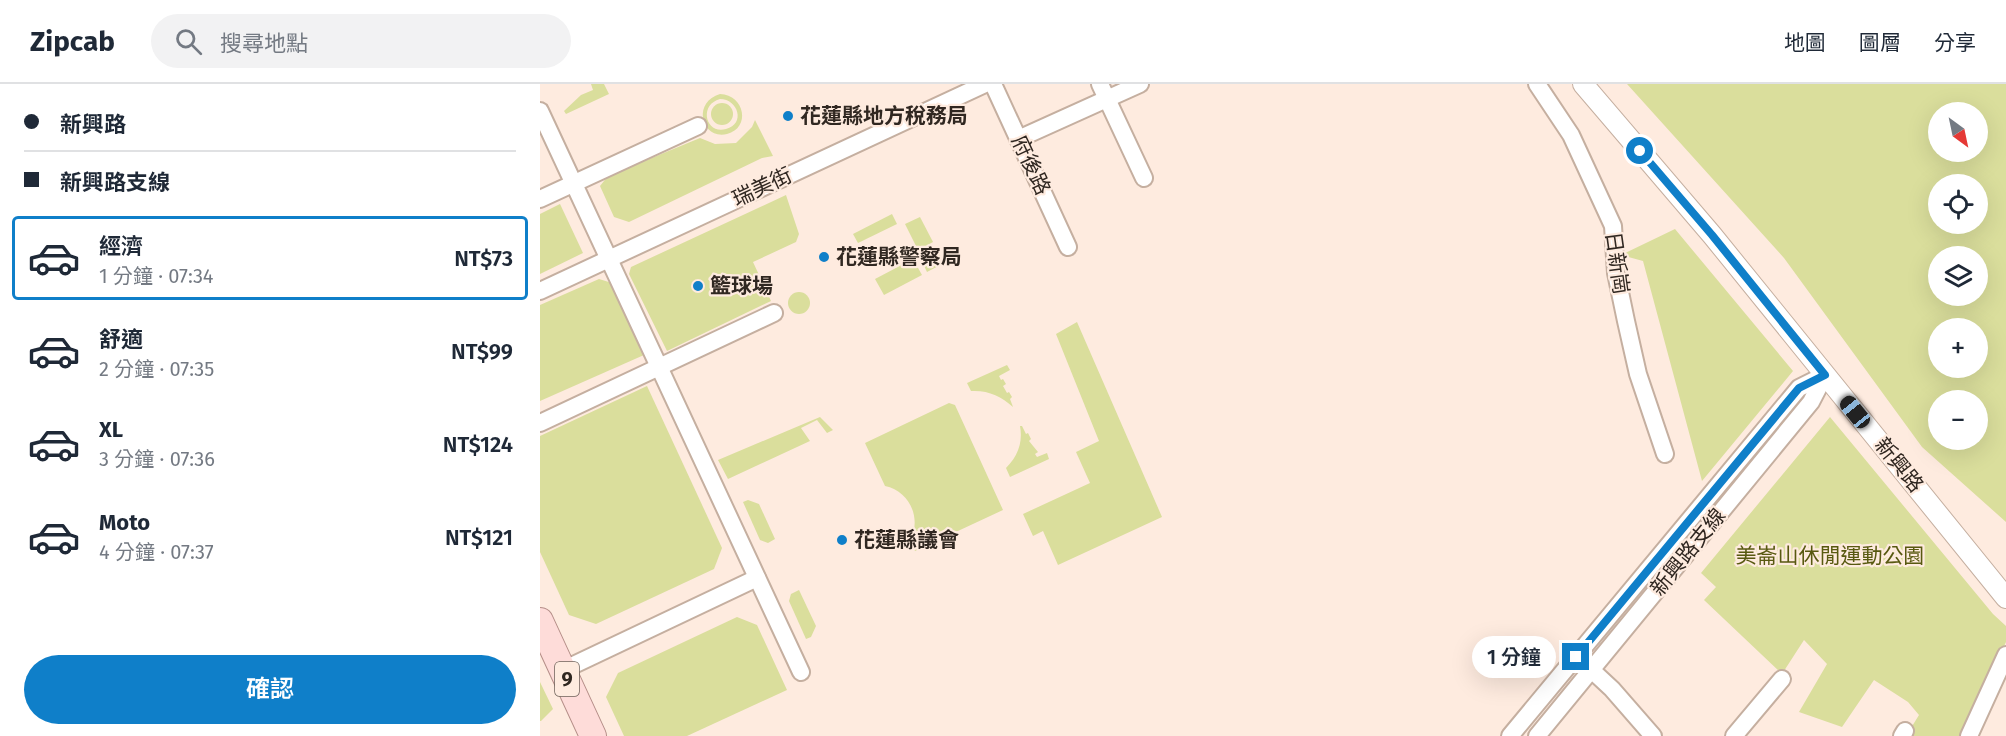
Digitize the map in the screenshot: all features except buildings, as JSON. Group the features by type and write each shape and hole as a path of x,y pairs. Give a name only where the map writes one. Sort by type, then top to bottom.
{"main road":[{"name":"9","path":"540,621 593,736"}],"street":[{"name":"瑞美街","path":"540,291 985,84"},
{"name":"府後路","path":"993,84 1068,247"},
{"path":"1100,84 1144,178"},
{"path":"1018,139 1140,84"},
{"name":"日新崗","path":"1537,84 1570,135 1613,226 1616,273 1634,347 1638,374 1665,454"},
{"name":"新興路","path":"1583,84 1712,235 2006,598"},
{"path":"540,111 801,672"},
{"path":"540,200 698,126"},
{"path":"540,423 774,313"},
{"name":"新興路支線","path":"1510,736 1799,388 1825,375"},
{"name":"新興路支線","path":"1537,736 1811,402 1825,375"},
{"path":"562,669 758,578"},
{"path":"1969,736 2006,655"},
{"path":"1576,657 1612,689 1653,736"},
{"path":"1734,736 1782,679"}],"green space":[{"path":"591,84 604,84 609,94 566,114 564,111 581,95 593,90"},
{"path":"1627,84 2006,84 2006,522 1922,447 1784,258"},
{"path":"720,94 728,96 740,106 742,119 735,131 718,134 706,126 703,112 711,98","holes":["720,99 726,100 735,107 738,117 732,126 719,130 710,124 707,113 713,102"]},
{"path":"722,103 730,106 733,114 730,122 722,125 714,122 711,114 714,106"},
{"path":"755,120 773,156 762,158 629,222 614,217 600,186 608,176 700,138 715,144 736,143 752,127"},
{"path":"786,195 799,234 796,242 753,262 771,301 667,351 629,274 631,267"},
{"path":"560,204 583,253 540,274 540,214"},
{"path":"892,214 897,224 858,243 853,234"},
{"path":"920,217 933,242 918,250 905,224"},
{"path":"1675,229 1793,371 1702,481 1643,261 1621,255"},
{"path":"935,246 944,263 927,272 919,255"},
{"path":"913,259 922,275 884,295 875,279"},
{"path":"599,279 612,283 644,355 540,401 540,305"},
{"path":"799,292 807,295 810,303 807,311 799,314 791,311 788,303 791,295"},
{"path":"1077,322 1162,517 1058,565 1043,531 1033,536 1023,514 1090,483 1076,452 1099,441 1056,334"},
{"path":"1007,365 1010,370 999,376 1006,384 1003,386 1007,393 1009,392 1012,397 1010,399 1013,407 994,395 971,391 967,383"},
{"path":"647,386 722,548 714,569 596,624 569,615 540,552 540,436"},
{"path":"949,403 955,405 1003,510 915,551 910,541 915,524 911,507 901,494 885,486 865,443"},
{"path":"820,417 833,430 827,433 817,420 801,428 810,441 728,479 718,460"},
{"name":"美崙山休閒運動公園","path":"1830,417 1993,614 2006,626 2006,642 1963,736 1906,736 1919,715 1908,702 1874,680 1842,727 1799,712 1827,664 1804,640 1782,674 1704,600 1716,587 1701,573"},
{"path":"1020,426 1026,434 1028,433 1031,439 1029,441 1038,452 1035,454 1037,457 1047,453 1049,459 1010,477 1006,468 1014,459 1019,448"},
{"path":"748,500 759,504 775,539 768,543 760,540 743,502"},
{"path":"799,590 816,626 811,637 806,639 789,601 791,594"},
{"path":"737,617 757,625 787,690 687,736 624,736 606,697 618,673"},
{"path":"540,682 553,709 541,721 540,721"}],"place":[{"name":"花蓮縣地方稅務局","path":"788,116"},
{"name":"花蓮縣警察局","path":"824,257"},
{"name":"籃球場","path":"698,286"},
{"name":"花蓮縣議會","path":"842,540"}],"route":[{"path":"1576,657 1799,388 1825,375 1712,235 1640,151"}]}
